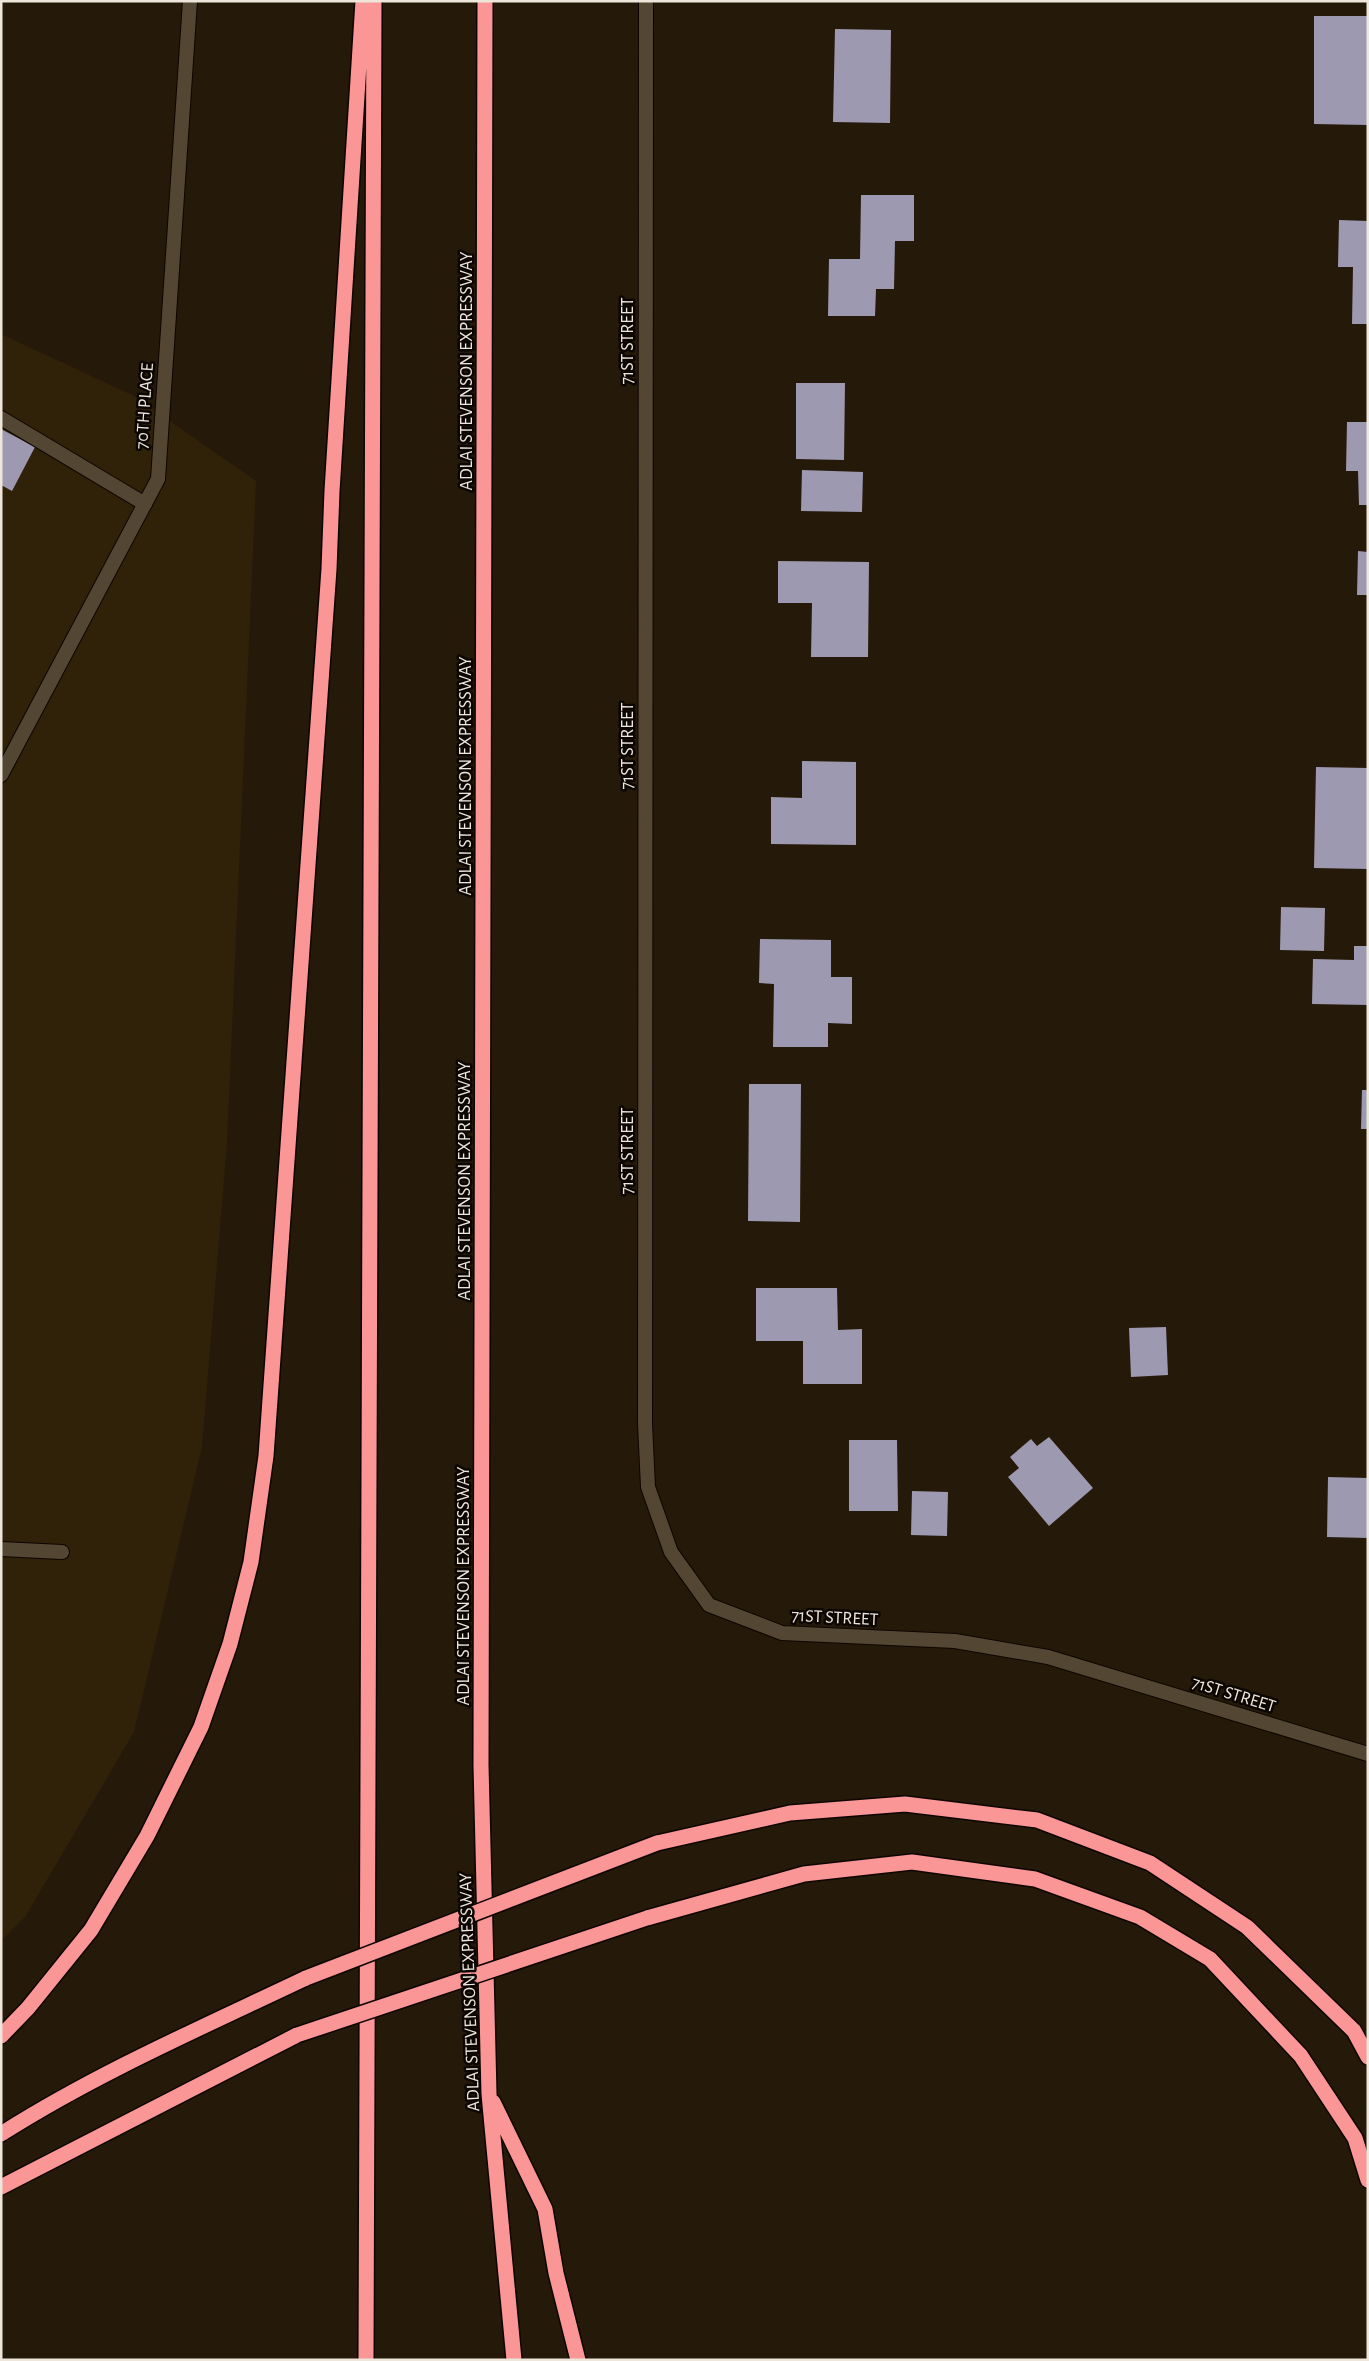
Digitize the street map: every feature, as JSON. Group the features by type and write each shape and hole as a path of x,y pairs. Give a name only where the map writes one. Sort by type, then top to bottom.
{"highway":[{"path":"1,2036 28,2008 91,1930 147,1836 201,1727 230,1644 251,1562 266,1456 327,599 363,1"},
{"path":"366,2360 374,1"},
{"name":"ADLAI STEVENSON EXPRESSWAY","path":"485,1 481,1765 489,2094 514,2360"},
{"path":"1,2134 31,2115 172,2042 306,1978 657,1843 790,1813 905,1804 1037,1820 1150,1863 1247,1927 1354,2031 1368,2057"},
{"path":"1,2187 297,2035 647,1918 804,1874 912,1862 1035,1879 1140,1917 1210,1959 1301,2056 1355,2138 1368,2180"},
{"path":"489,2094 545,2209 556,2273 578,2360"}],"street":[{"name":"70TH PLACE","path":"1,775 158,480 190,1"},
{"name":"71ST STREET","path":"646,1 646,1424 648,1486 671,1552 708,1606 782,1633 955,1641 1048,1657 1368,1754"},
{"path":"1,418 145,504"},
{"path":"1,1549 62,1552"}],"shaded area":[{"path":"1,334 132,395 256,481 227,1143 202,1447 134,1732 25,1917 1,1941"}],"building":[{"path":"1314,16 1368,16 1368,125 1314,124"},
{"path":"835,29 891,30 890,123 833,122"},
{"path":"861,195 914,195 914,241 895,241 894,289 876,289 875,316 828,316 829,259 860,259"},
{"path":"1339,220 1368,221 1368,324 1352,324 1353,267 1338,267"},
{"path":"796,383 845,383 844,460 796,459"},
{"path":"1347,422 1368,422 1368,505 1359,505 1358,471 1346,471"},
{"path":"1,429 35,447 12,491 1,485"},
{"path":"802,470 863,472 862,512 801,511"},
{"path":"1358,551 1368,552 1368,595 1357,595"},
{"path":"778,561 869,562 868,657 811,657 812,603 778,603"},
{"path":"802,761 856,762 856,845 771,844 771,797 802,798"},
{"path":"1316,767 1368,768 1368,869 1314,868"},
{"path":"1281,907 1325,908 1324,951 1280,950"},
{"path":"760,939 831,940 831,977 852,977 852,1024 828,1023 828,1047 773,1047 774,984 759,983"},
{"path":"1354,946 1368,946 1368,1005 1312,1004 1313,959 1354,960"},
{"path":"749,1084 801,1084 800,1222 748,1221"},
{"path":"1362,1090 1368,1090 1368,1129 1361,1129"},
{"path":"756,1288 837,1288 838,1330 862,1329 862,1384 803,1384 803,1341 756,1341"},
{"path":"1166,1327 1168,1375 1131,1377 1129,1328"},
{"path":"1049,1437 1093,1488 1049,1526 1008,1477 1019,1468 1010,1457 1031,1439 1037,1446"},
{"path":"849,1440 897,1440 898,1511 849,1511"},
{"path":"1328,1477 1368,1478 1368,1538 1327,1537"},
{"path":"912,1491 948,1492 947,1536 911,1535"}]}
